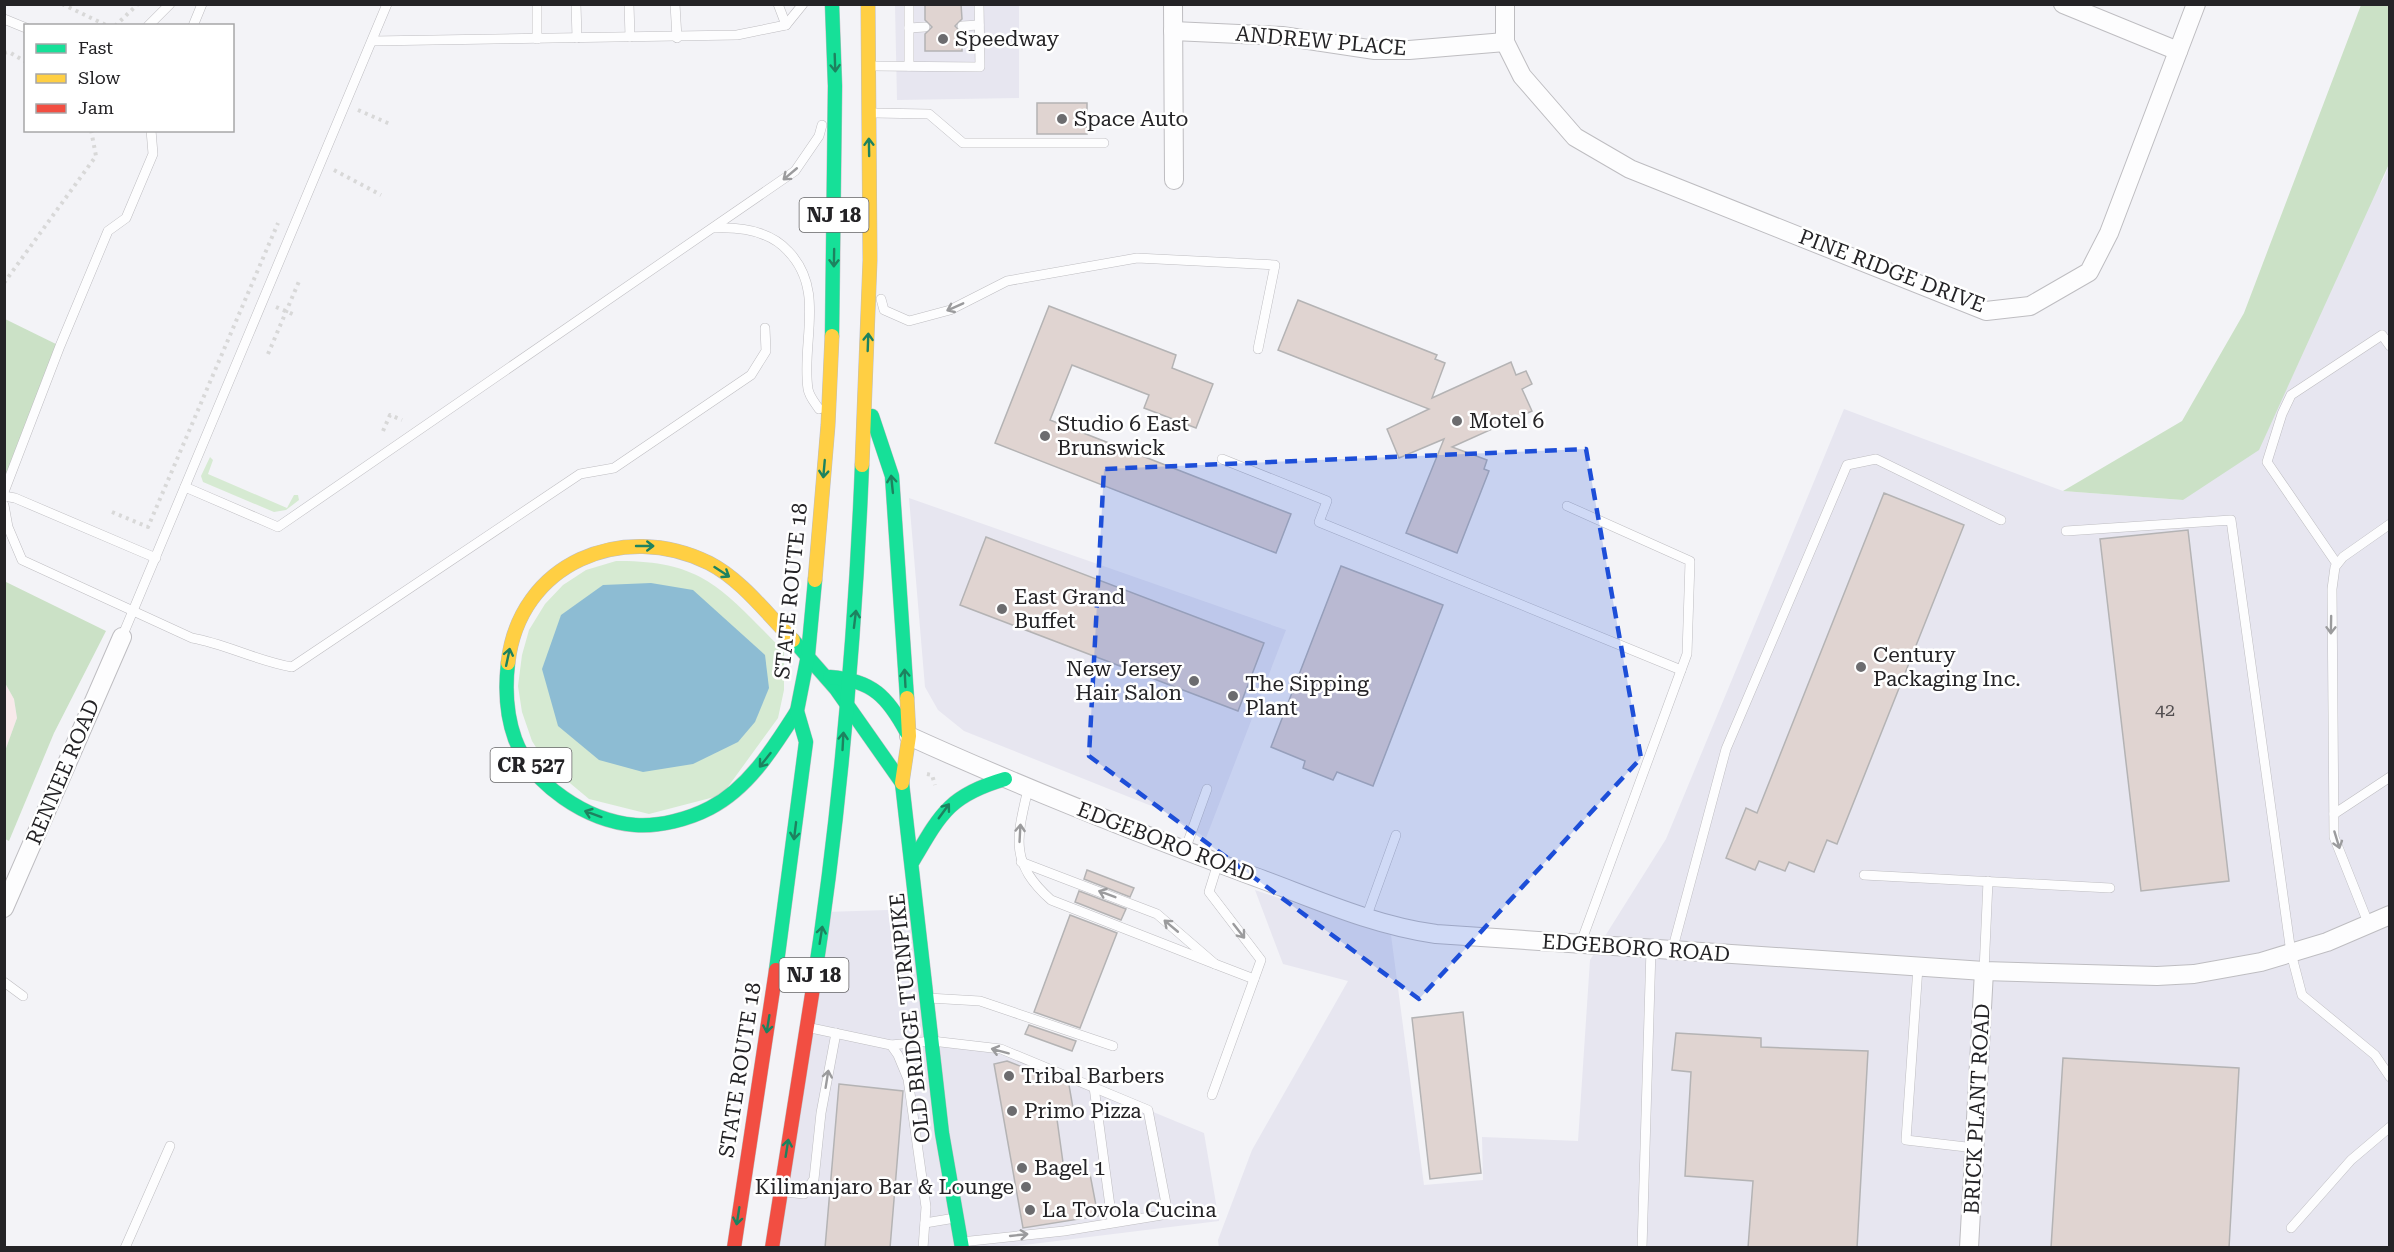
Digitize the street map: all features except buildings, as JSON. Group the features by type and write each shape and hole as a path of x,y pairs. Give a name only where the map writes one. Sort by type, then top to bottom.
{"main road":[{"name":"STATE ROUTE 18","path":"734,1248 783,926 806,742 797,711 808,655 828,425 833,318 835,86 832,4"},
{"name":"NJ 18","path":"772,1248 825,912 849,706 848,677 856,604 866,401 870,260 868,4"},
{"name":"CR 527","path":"866,401 892,476 894,734 902,783"},
{"name":"CR 527","path":"797,711 770,755 750,779 730,796 685,820 634,825 585,811 547,785 523,755 508,726 504,695 506,670 519,615 543,583 570,563 617,547 651,545 686,554 710,564 731,577 808,655 849,706 902,783"},
{"path":"803,689 827,677 848,677 862,681 891,703 894,734"},
{"path":"849,706 894,734"},
{"path":"913,861 941,813 951,802 985,784 1005,779"},
{"name":"OLD BRIDGE TURNPIKE","path":"902,783 913,861 932,1041 961,1245"}],"street":[{"path":"1173,4 1174,180"},
{"name":"PINE RIDGE DRIVE","path":"1505,4 1505,42 1522,76 1575,136 1630,169 1986,311 2030,306 2089,272 2109,233 2196,4"},
{"path":"2063,4 2178,51"},
{"name":"ANDREW PLACE","path":"1173,31 1282,36 1375,50 1409,50 1505,42"},
{"name":"RENNEE ROAD","path":"4,908 122,637"},
{"name":"EDGEBORO ROAD","path":"894,734 1028,789 1366,918 1412,931 1436,934 1984,971 2157,976 2234,968 2291,953 2370,925 2390,915"},
{"name":"BRICK PLANT ROAD","path":"1970,1248 1984,971"}],"lane":[{"path":"150,24 170,4"},
{"path":"194,24 202,4"},
{"path":"122,637 387,4"},
{"path":"537,4 537,39"},
{"path":"576,4 577,38"},
{"path":"629,4 630,37"},
{"path":"675,4 677,38"},
{"path":"778,4 786,25"},
{"path":"372,41 677,38 737,35 786,25 803,4"},
{"path":"909,4 909,66"},
{"path":"868,66 980,67 979,4"},
{"path":"4,19 24,27"},
{"path":"962,26 979,25"},
{"path":"909,28 925,27"},
{"path":"185,487 278,527 716,228 795,171 819,136 835,86"},
{"path":"869,112 929,114 963,143 1104,143"},
{"path":"151,132 153,154 126,218 108,231 60,346 4,494 156,558"},
{"path":"716,228 733,227 764,234 783,246 797,260 808,283 810,303 808,391 828,425"},
{"path":"870,260 884,310 909,321 950,310 1007,281 1137,258 1275,265 1258,349"},
{"path":"4,505 8,527 22,560 192,638 216,642 273,664 292,667 580,474 614,468 751,375 766,351 765,328"},
{"path":"2370,925 2334,837 2330,631 2336,565 2267,462 2282,414 2291,395 2382,335 2390,346"},
{"path":"1222,459 1327,501 1319,522 1681,670"},
{"path":"1672,951 1726,749 1847,465 1876,459 2001,520"},
{"path":"1567,506 1690,561 1687,654 1580,945"},
{"path":"2066,531 2231,520 2291,953 2302,995 2375,1055 2390,1077"},
{"path":"2336,565 2390,524"},
{"path":"2334,814 2390,777"},
{"path":"1028,789 1019,838 1021,862 1034,884 1051,900 1254,979"},
{"path":"1185,850 1207,789"},
{"path":"1366,918 1396,835"},
{"path":"1021,862 1157,915 1215,964"},
{"path":"1212,1095 1261,960 1209,892 1218,863"},
{"path":"1864,875 2110,888"},
{"path":"1984,971 1988,881"},
{"path":"1642,1248 1651,950"},
{"path":"1918,967 1906,1140 1975,1148"},
{"path":"4,982 22,996"},
{"path":"928,998 980,1001 1113,1046"},
{"path":"806,1027 891,1045 932,1041 1001,1049 1148,1110 1168,1214 961,1245"},
{"path":"780,1192 804,1194 814,1179 821,1113 836,1033"},
{"path":"891,1045 908,1079 926,1206 923,1248"},
{"path":"1094,1087 1112,1221"},
{"path":"2290,1228 2351,1160 2390,1127"},
{"path":"125,1248 170,1146"},
{"path":"925,1223 956,1218"}],"path":[{"path":"62,4 104,24"},
{"path":"117,24 138,4"},
{"path":"4,53 9,52 24,61"},
{"path":"358,110 390,124"},
{"path":"4,283 96,156 91,132"},
{"path":"334,170 381,195"},
{"path":"112,512 148,527 279,221"},
{"path":"268,354 300,279"},
{"path":"276,307 295,315"},
{"path":"383,431 390,415 402,420"},
{"path":"923,772 932,775 935,785"}],"highlighted area":[{"path":"1586,449 1641,758 1419,999 1089,756 1104,469"}],"shaded area":[{"path":"895,5 1019,5 1019,98 897,100"},
{"path":"2389,164 2389,1247 1219,1248 1218,1240 1252,1150 1348,981 1283,964 1255,890 1391,935 1424,1185 1483,1180 1482,1137 1578,1141 1590,960 1666,839 1844,409 2063,491 2183,500 2384,178"},
{"path":"909,498 1286,630 1206,838 1164,811 964,731 938,710 925,687"},
{"path":"5,683 14,699 17,718 5,751"},
{"path":"919,909 932,1041 1001,1049 1204,1133 1219,1221 999,1248 772,1248 825,912"}],"green space":[{"path":"2361,5 2389,5 2389,164 2259,450 2183,500 2063,491 2182,421 2244,313"},
{"path":"5,319 60,346 5,492"},
{"path":"210,457 213,460 208,474 287,508 294,495 298,495 299,500 286,510 274,512 203,482 201,476"},
{"path":"616,561 647,562 672,566 693,573 728,596 784,651 784,690 778,718 722,795 649,814 589,799 546,763 532,741 522,712 518,686 522,655 529,630 545,604 563,585 586,570"},
{"path":"4,581 106,631 54,733 9,841 5,839 5,751 17,718 14,699 5,683"}],"water":[{"path":"651,583 693,590 765,655 769,688 755,722 738,742 693,764 643,772 599,760 558,726 542,669 561,615 603,585"}],"traffic: fast":[{"path":"832,4 835,86 832,336"},
{"path":"872,416 892,476 907,698"},
{"path":"813,988 839,793 855,596 862,465"},
{"path":"776,970 806,742 797,711 808,655 815,580"},
{"path":"793,640 836,689 902,783"},
{"path":"508,663 508,711 512,730 523,756 534,771 563,798 580,808 617,822 635,825 654,825 683,819 724,800 760,766 797,711"},
{"path":"830,677 857,682 877,693 893,709 907,733"},
{"path":"913,861 931,830 959,799 986,785 1005,779"},
{"path":"902,783 942,1133 962,1248"}],"traffic: slow":[{"path":"862,465 870,260 868,4"},
{"path":"815,580 828,425 832,336"},
{"path":"508,663 516,628 532,599 554,576 580,559 611,549 643,546 676,551 721,570 754,598 793,640"},
{"path":"902,783 909,736 907,698"}],"traffic: jam":[{"path":"734,1248 776,970"},
{"path":"772,1248 813,988"}],"place":[{"name":"Speedway","path":"943,39"},
{"name":"Space Auto","path":"1062,119"},
{"name":"Motel 6","path":"1457,421"},
{"name":"Studio 6 East Brunswick","path":"1045,436"},
{"name":"East Grand Buffet","path":"1002,609"},
{"name":"Century Packaging Inc.","path":"1861,667"},
{"name":"New Jersey Hair Salon","path":"1194,681"},
{"name":"The Sipping Plant","path":"1233,696"},
{"name":"Tribal Barbers","path":"1009,1076"},
{"name":"Primo Pizza","path":"1012,1111"},
{"name":"Bagel 1","path":"1022,1168"},
{"name":"Kilimanjaro Bar & Lounge","path":"1026,1187"},
{"name":"La Tovola Cucina","path":"1030,1210"}]}
